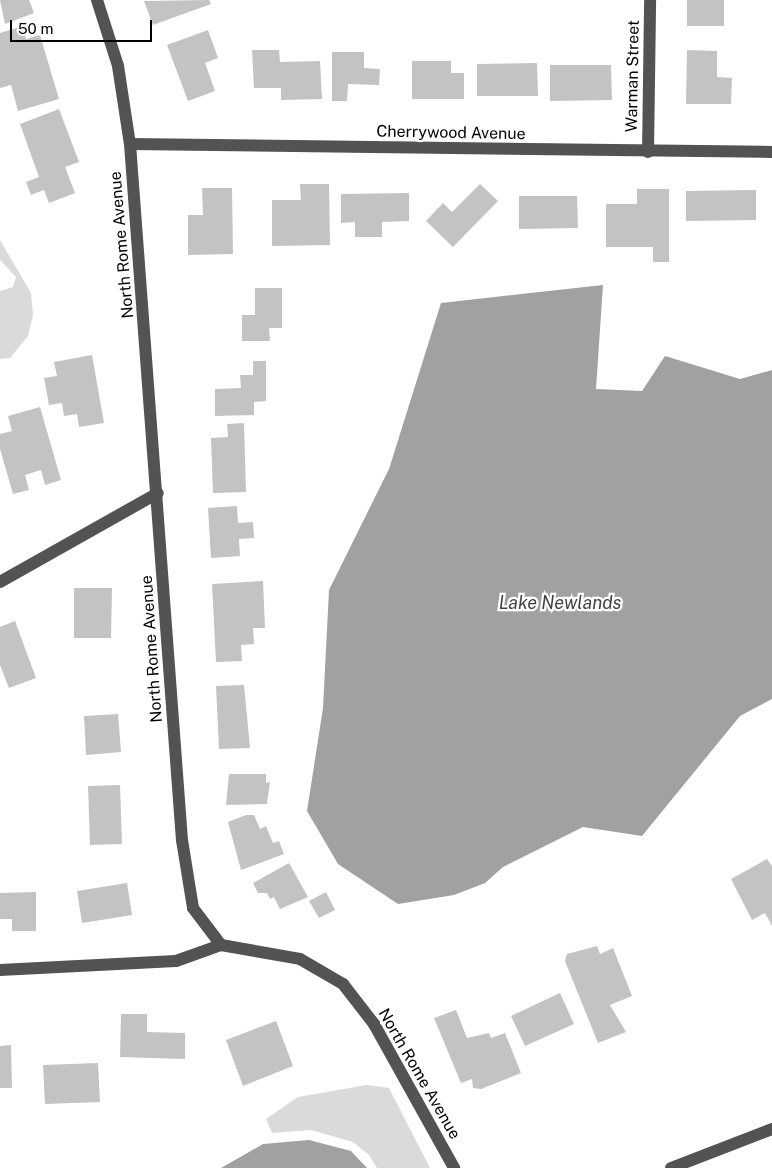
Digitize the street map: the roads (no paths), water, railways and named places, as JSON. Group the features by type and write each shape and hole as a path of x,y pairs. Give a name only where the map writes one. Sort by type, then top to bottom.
{"street":[{"name":"North Rome Avenue","path":"97,0 118,66 130,144 158,493 182,840 193,908 221,945 300,959 342,984 374,1024 454,1168"},
{"name":"Warman Street","path":"648,152 650,0"},
{"name":"Cherrywood Avenue","path":"130,144 648,152 772,152"},
{"path":"0,582 158,493"},
{"path":"0,970 176,960 221,945"},
{"path":"672,1168 772,1129"}],"water":[{"name":"Lake Newlands","path":"603,285 596,389 642,391 665,356 740,379 772,370 772,699 740,716 642,836 583,827 503,867 485,883 454,895 398,904 338,864 307,811 323,708 329,590 389,469 441,303"},
{"path":"309,1140 351,1151 367,1168 221,1168 263,1144"}]}
